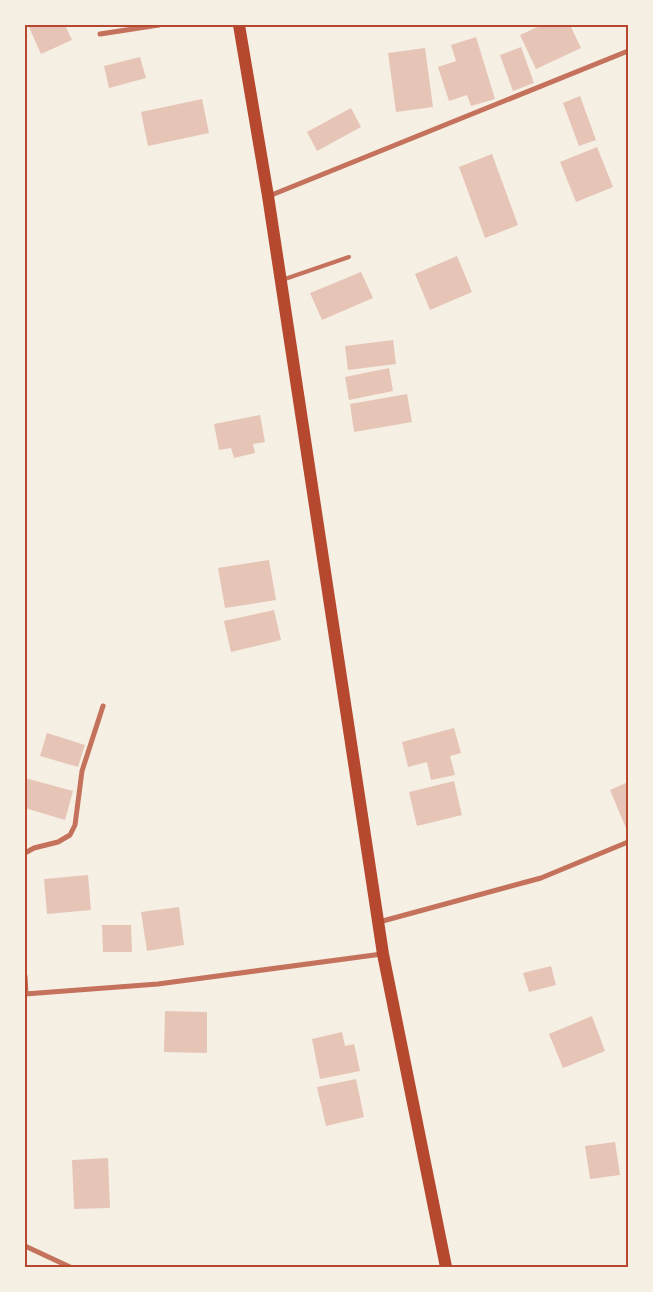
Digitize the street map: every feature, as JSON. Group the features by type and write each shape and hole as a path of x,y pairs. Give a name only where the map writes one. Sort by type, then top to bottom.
{"main road":[{"path":"239,25 268,196 383,954 446,1267"}],"street":[{"path":"100,34 159,25"},
{"path":"268,196 628,50"},
{"path":"25,852 58,842 70,835 75,825 82,771 104,706"},
{"path":"378,922 541,878 628,842"},
{"path":"25,976 26,994 158,984 383,954"},
{"path":"25,1246 70,1267"}],"lane":[{"path":"281,280 348,257"}],"building":[{"path":"28,25 65,25 72,40 41,54"},
{"path":"542,25 570,25 581,48 536,69 520,35"},
{"path":"476,37 495,99 471,106 467,95 449,101 438,67 456,61 451,45"},
{"path":"521,47 534,83 513,91 500,55"},
{"path":"425,48 433,107 396,112 388,53"},
{"path":"140,57 146,78 109,88 104,66"},
{"path":"580,96 596,140 579,146 563,103"},
{"path":"202,99 209,133 148,146 141,112"},
{"path":"351,108 361,127 317,151 307,132"},
{"path":"597,147 613,187 576,202 560,162"},
{"path":"492,154 518,225 485,238 459,167"},
{"path":"457,256 472,292 430,310 415,274"},
{"path":"361,272 373,298 322,320 310,293"},
{"path":"393,340 396,364 348,370 345,346"},
{"path":"389,368 393,391 349,400 345,377"},
{"path":"407,394 412,422 354,432 350,404"},
{"path":"260,415 265,442 253,444 255,453 234,458 231,448 219,450 214,424"},
{"path":"269,560 276,600 225,608 218,568"},
{"path":"274,610 281,640 231,652 224,621"},
{"path":"454,728 461,753 450,756 455,775 431,780 427,762 408,767 402,742"},
{"path":"47,733 85,745 78,767 40,756"},
{"path":"25,778 73,791 65,820 25,808"},
{"path":"454,781 462,815 417,826 409,792"},
{"path":"628,782 628,833 610,790"},
{"path":"88,875 91,910 47,914 44,879"},
{"path":"179,907 184,945 147,951 141,912"},
{"path":"102,925 131,925 132,952 103,952"},
{"path":"551,966 556,985 529,992 523,973"},
{"path":"165,1011 207,1012 207,1053 164,1052"},
{"path":"592,1016 605,1051 563,1068 549,1034"},
{"path":"342,1032 345,1046 354,1044 360,1071 320,1079 312,1039"},
{"path":"356,1079 364,1117 326,1126 317,1087"},
{"path":"615,1142 620,1175 590,1179 585,1146"},
{"path":"108,1158 110,1208 74,1209 72,1160"}]}
